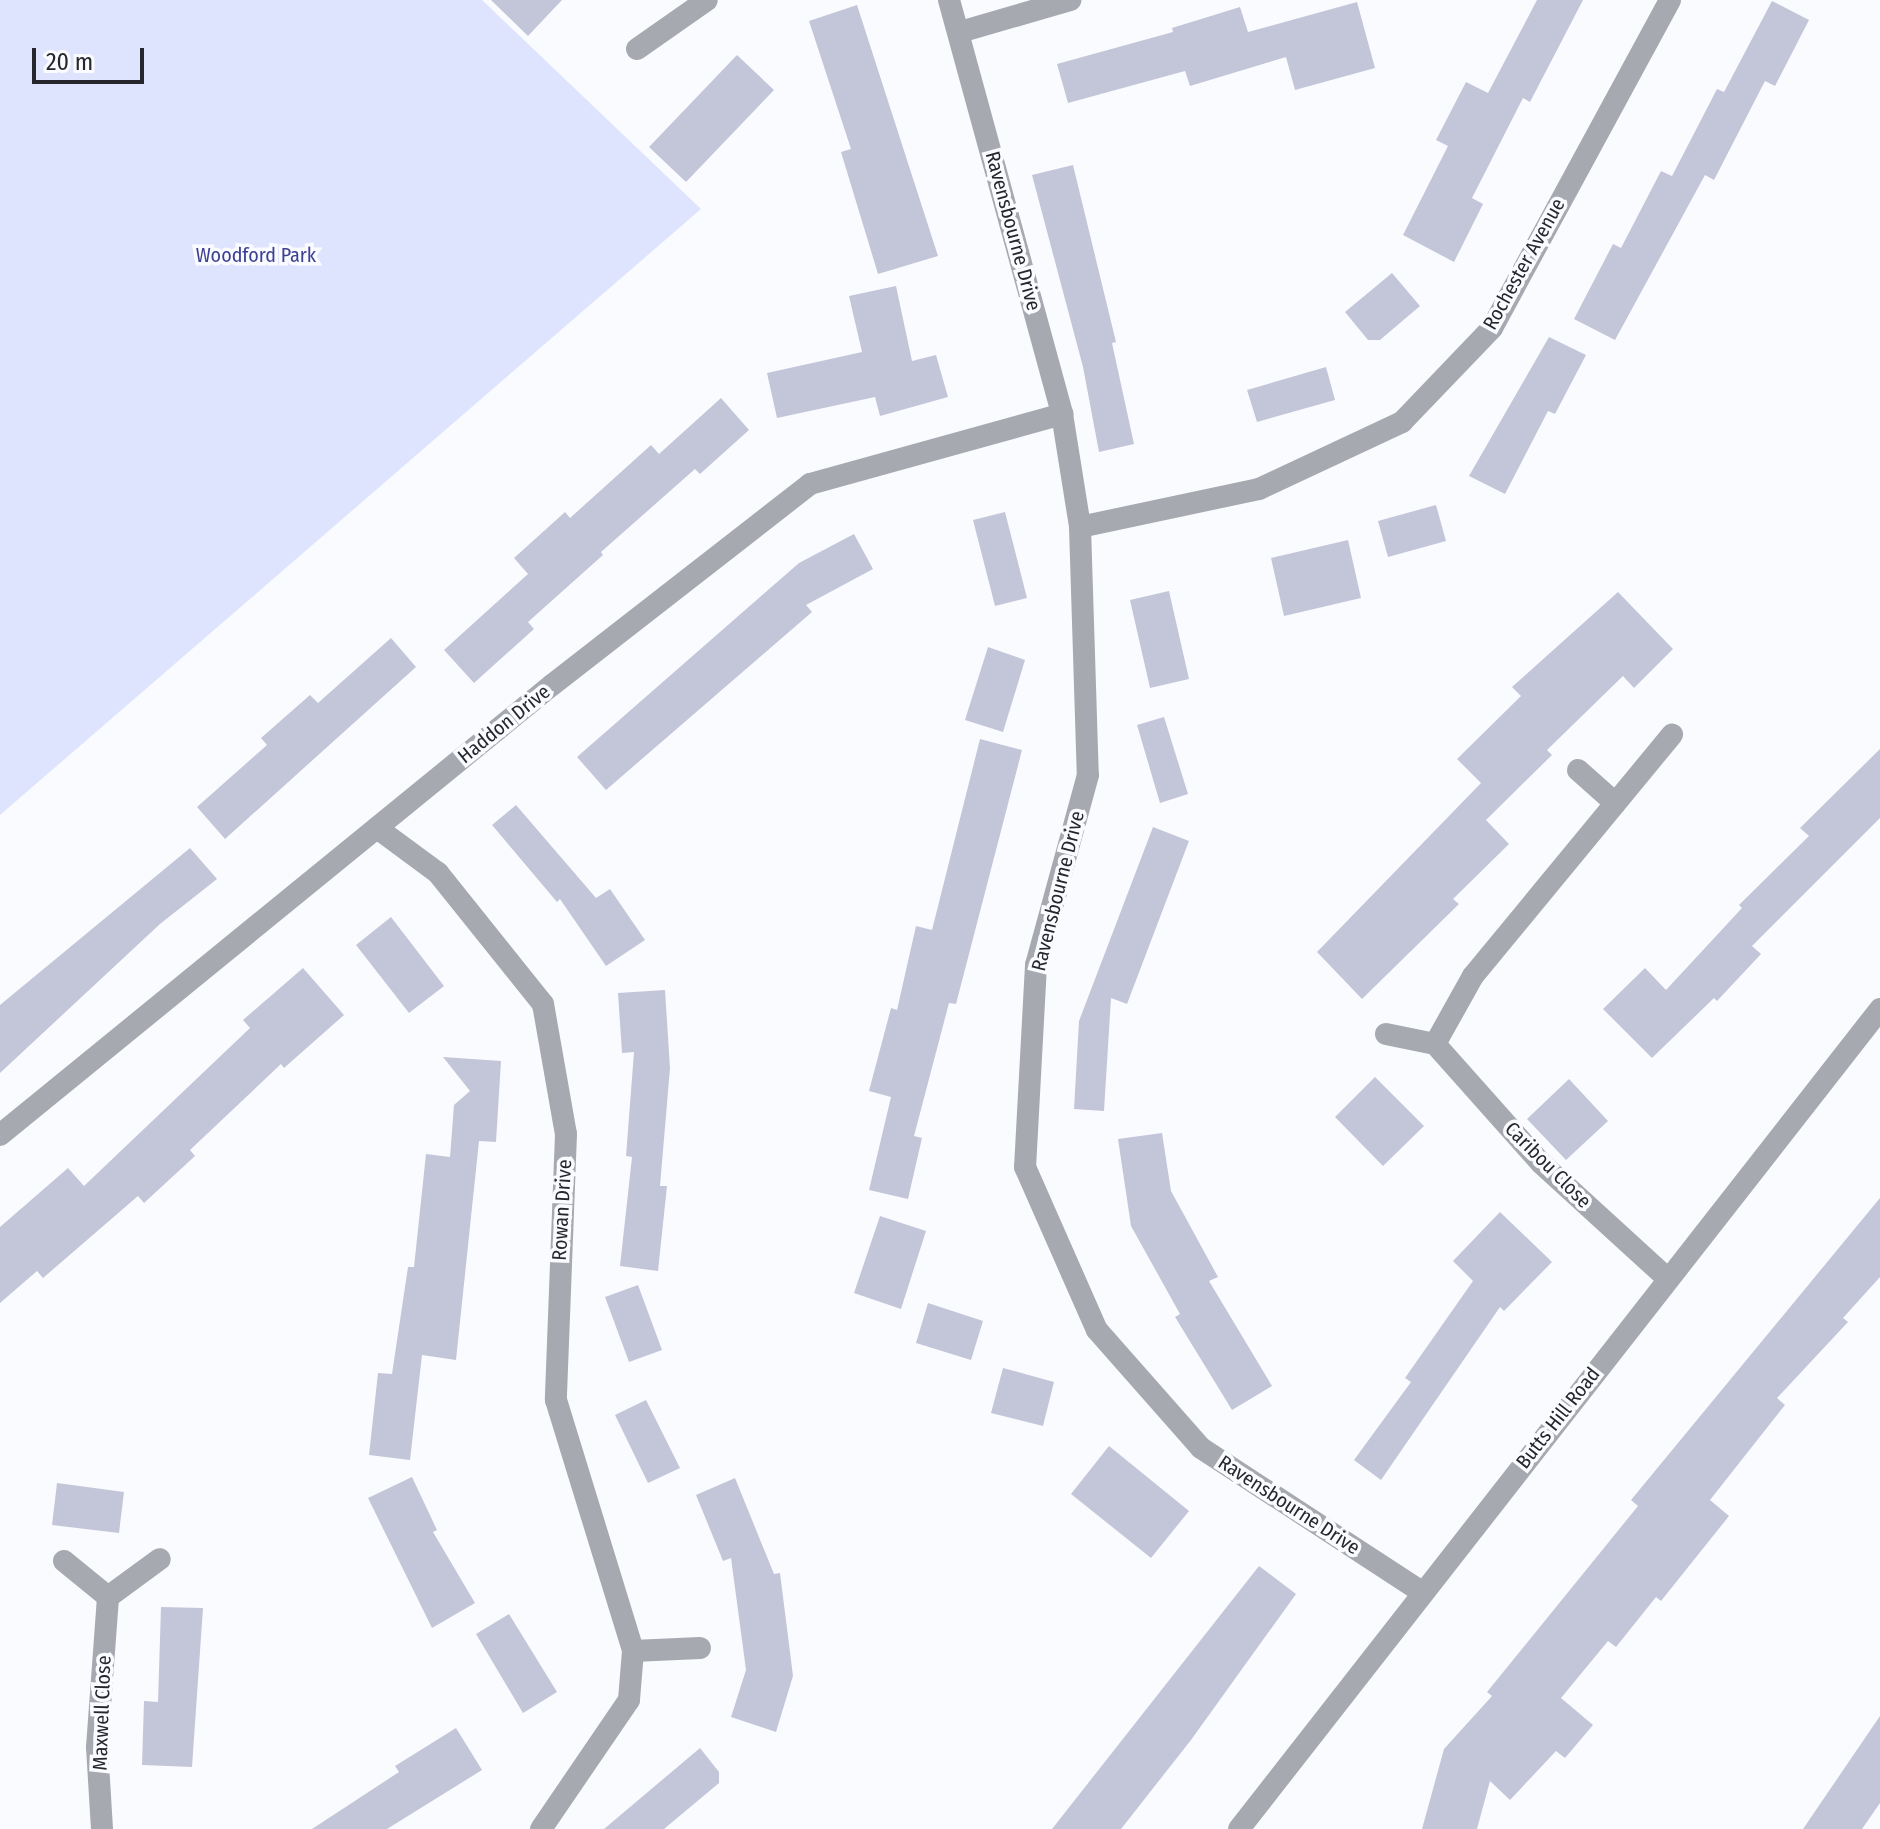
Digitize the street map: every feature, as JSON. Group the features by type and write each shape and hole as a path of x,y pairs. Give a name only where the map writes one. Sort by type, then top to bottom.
{"street":[{"path":"637,49 707,0"},
{"name":"Ravensbourne Drive","path":"949,0 1062,414 1080,527 1088,775 1036,965 1025,1167 1097,1330 1201,1448 1422,1592"},
{"path":"960,32 1070,0"},
{"name":"Rochester Avenue","path":"1080,527 1259,489 1402,422 1492,328 1670,0"},
{"name":"Haddon Drive","path":"0,1135 377,828 810,484 1062,414"},
{"path":"1386,1034 1435,1044 1473,976 1672,735"},
{"path":"1578,770 1615,803"},
{"name":"Rowan Drive","path":"377,828 438,873 543,1004 566,1134 556,1400 633,1651 629,1700 541,1829"},
{"name":"Butts Hill Road","path":"1239,1829 1880,1009"},
{"name":"Caribou Close","path":"1435,1044 1541,1163 1668,1279"},
{"path":"64,1561 108,1597 160,1559"},
{"name":"Maxwell Close","path":"102,1829 97,1747 108,1597"},
{"path":"633,1651 700,1648"}],"green space":[{"name":"Woodford Park","path":"0,0 482,0 701,209 0,815"}],"building":[{"path":"491,0 562,0 528,36"},
{"path":"1537,0 1583,0 1530,102 1523,98 1472,198 1483,204 1454,262 1403,235 1448,146 1436,140 1466,82 1488,93"},
{"path":"1772,1 1809,20 1775,86 1765,81 1714,180 1705,175 1615,340 1574,319 1613,244 1621,248 1661,171 1672,176 1717,89 1724,92"},
{"path":"1357,2 1375,68 1295,90 1286,57 1190,86 1185,71 1068,103 1057,64 1173,32 1172,28 1240,7 1248,32"},
{"path":"857,5 938,256 878,274 841,152 851,149 809,21"},
{"path":"737,55 774,90 686,182 649,147"},
{"path":"1073,165 1116,342 1112,343 1134,444 1099,452 1083,367 1032,175"},
{"path":"1392,273 1420,306 1380,340 1368,340 1345,312"},
{"path":"896,286 912,361 936,355 948,397 880,416 875,397 777,418 767,373 862,352 849,296"},
{"path":"1549,337 1586,355 1555,414 1548,411 1505,494 1469,476"},
{"path":"1326,367 1335,400 1257,422 1247,390"},
{"path":"721,398 749,430 700,474 695,469 601,552 603,555 528,622 534,629 474,683 444,650 528,574 514,558 565,512 570,518 651,445 659,454"},
{"path":"1436,505 1446,541 1388,557 1378,521"},
{"path":"1005,512 1027,598 995,606 973,520"},
{"path":"854,534 873,569 806,605 812,612 606,790 577,757 799,563"},
{"path":"1348,540 1361,598 1284,616 1271,558"},
{"path":"1169,591 1189,679 1150,688 1130,600"},
{"path":"1618,592 1673,649 1634,688 1623,676 1547,750 1552,755 1486,820 1509,844 1453,899 1459,904 1362,999 1317,952 1481,783 1457,759 1521,696 1512,687"},
{"path":"391,638 416,667 225,839 197,807 267,745 261,738 310,695 318,703"},
{"path":"988,647 1025,660 1003,732 965,720"},
{"path":"1164,717 1188,794 1160,803 1137,725"},
{"path":"980,739 1022,750 956,1004 949,1003 914,1136 922,1138 908,1199 869,1190 891,1097 869,1091 891,1008 897,1010 916,926 932,930"},
{"path":"1880,749 1880,818 1752,946 1761,954 1717,1001 1714,998 1652,1058 1603,1009 1645,968 1666,990 1742,908 1739,905 1809,836 1800,828"},
{"path":"516,805 596,898 610,889 645,940 606,966 560,899 557,902 492,825"},
{"path":"1153,827 1189,841 1127,1004 1111,998 1104,1111 1074,1109 1079,1021"},
{"path":"190,848 217,879 160,924 0,1073 0,1005"},
{"path":"391,917 444,986 409,1013 356,945"},
{"path":"303,968 344,1015 284,1068 281,1064 190,1150 195,1156 144,1203 138,1196 43,1278 37,1271 0,1303 0,1227 68,1168 84,1186 250,1028 243,1020"},
{"path":"665,990 670,1068 660,1186 667,1186 658,1271 620,1266 632,1157 626,1156 634,1052 622,1053 618,993"},
{"path":"443,1057 501,1061 496,1142 479,1141 456,1360 422,1355 410,1460 369,1455 378,1373 392,1374 408,1267 414,1267 426,1154 450,1157 454,1105 470,1091"},
{"path":"1375,1077 1424,1126 1383,1166 1335,1117"},
{"path":"1569,1079 1608,1121 1566,1160 1527,1119"},
{"path":"1162,1133 1171,1191 1218,1277 1209,1281 1272,1386 1232,1410 1175,1317 1180,1314 1131,1226 1118,1139"},
{"path":"1880,1198 1880,1277 1843,1318 1848,1322 1777,1398 1785,1405 1710,1500 1729,1516 1661,1601 1656,1597 1616,1647 1608,1641 1561,1698 1593,1725 1565,1758 1556,1751 1510,1800 1490,1781 1477,1829 1422,1829 1444,1749 1492,1696 1487,1692 1638,1506 1631,1500"},
{"path":"1500,1212 1552,1262 1504,1311 1500,1307 1381,1480 1354,1460 1411,1382 1405,1378 1473,1281 1453,1261"},
{"path":"880,1216 926,1231 901,1309 854,1293"},
{"path":"638,1285 662,1350 629,1362 605,1297"},
{"path":"928,1303 983,1321 971,1360 916,1343"},
{"path":"1003,1368 1054,1382 1043,1426 991,1413"},
{"path":"646,1400 680,1468 648,1483 615,1415"},
{"path":"1109,1446 1189,1511 1151,1558 1071,1494"},
{"path":"412,1477 437,1530 433,1532 475,1603 432,1628 368,1498"},
{"path":"735,1478 774,1574 780,1573 793,1676 776,1732 731,1717 746,1670 731,1558 723,1561 696,1495"},
{"path":"57,1483 124,1492 119,1533 52,1525"},
{"path":"1259,1566 1296,1594 1191,1740 1121,1829 1052,1829"},
{"path":"161,1607 203,1608 192,1767 142,1765 144,1701 158,1702"},
{"path":"509,1614 557,1692 523,1713 476,1634"},
{"path":"1880,1716 1880,1803 1862,1829 1803,1829"},
{"path":"456,1728 482,1770 387,1829 312,1829 399,1772 395,1766"},
{"path":"700,1748 719,1772 719,1783 664,1829 604,1829"}]}
